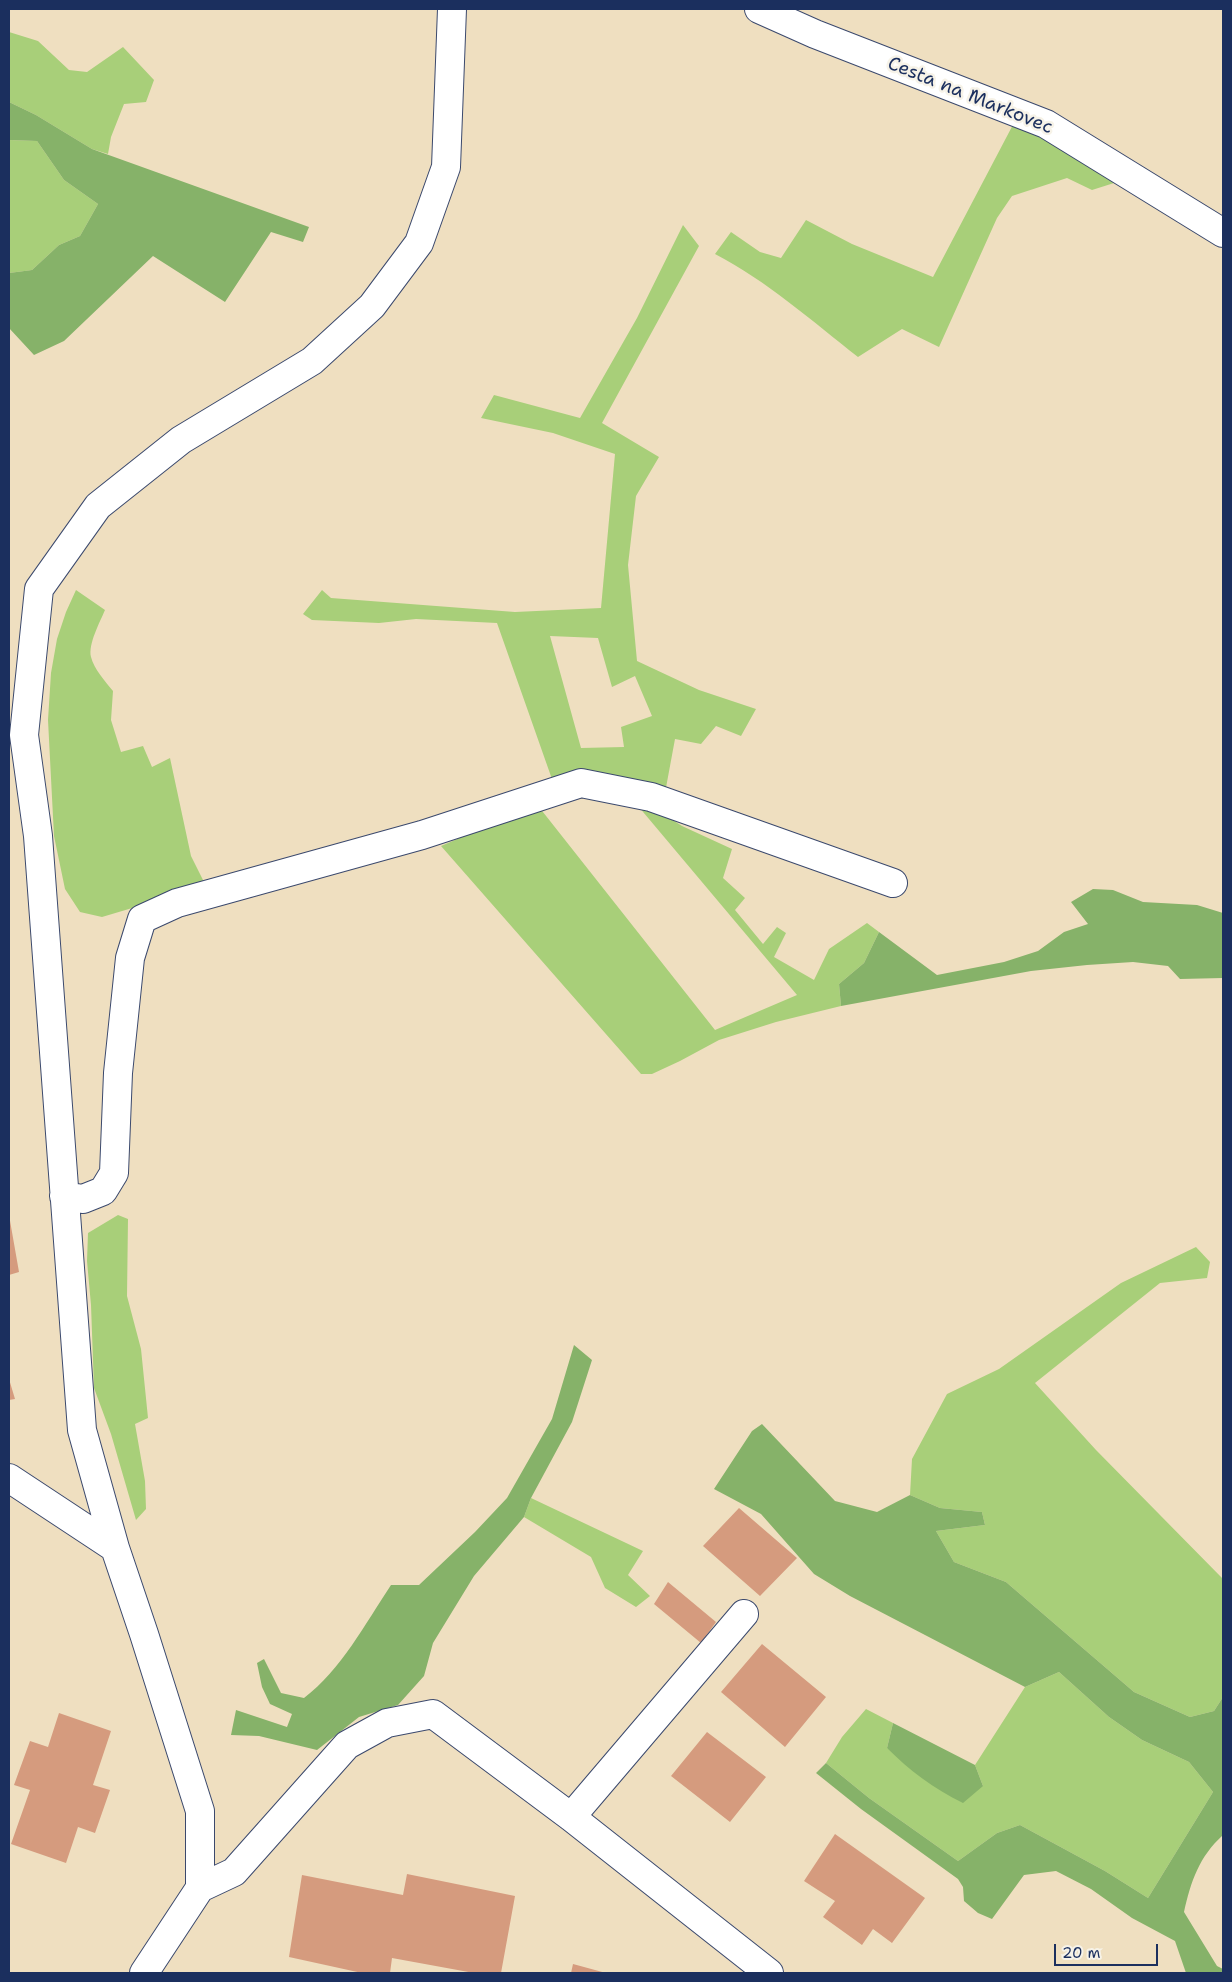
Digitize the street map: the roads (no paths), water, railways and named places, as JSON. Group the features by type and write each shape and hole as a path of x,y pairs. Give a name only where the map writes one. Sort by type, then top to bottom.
{"street":[{"path":"200,1888 200,1811 115,1548 82,1430 38,836 24,735 39,589 98,506 181,440 312,361 372,306 419,243 446,167 452,9"},
{"name":"Cesta na Markovec","path":"759,9 815,34 1046,124 1223,233"},
{"path":"64,1196 83,1199 103,1191 114,1173 118,1073 130,958 142,919 177,903 422,835 581,783 651,797 893,883"},
{"path":"9,1478 115,1548"},
{"path":"572,1817 744,1614"},
{"path":"144,1973 200,1888 234,1872 347,1745 387,1723 433,1714 572,1817 769,1973"}]}
